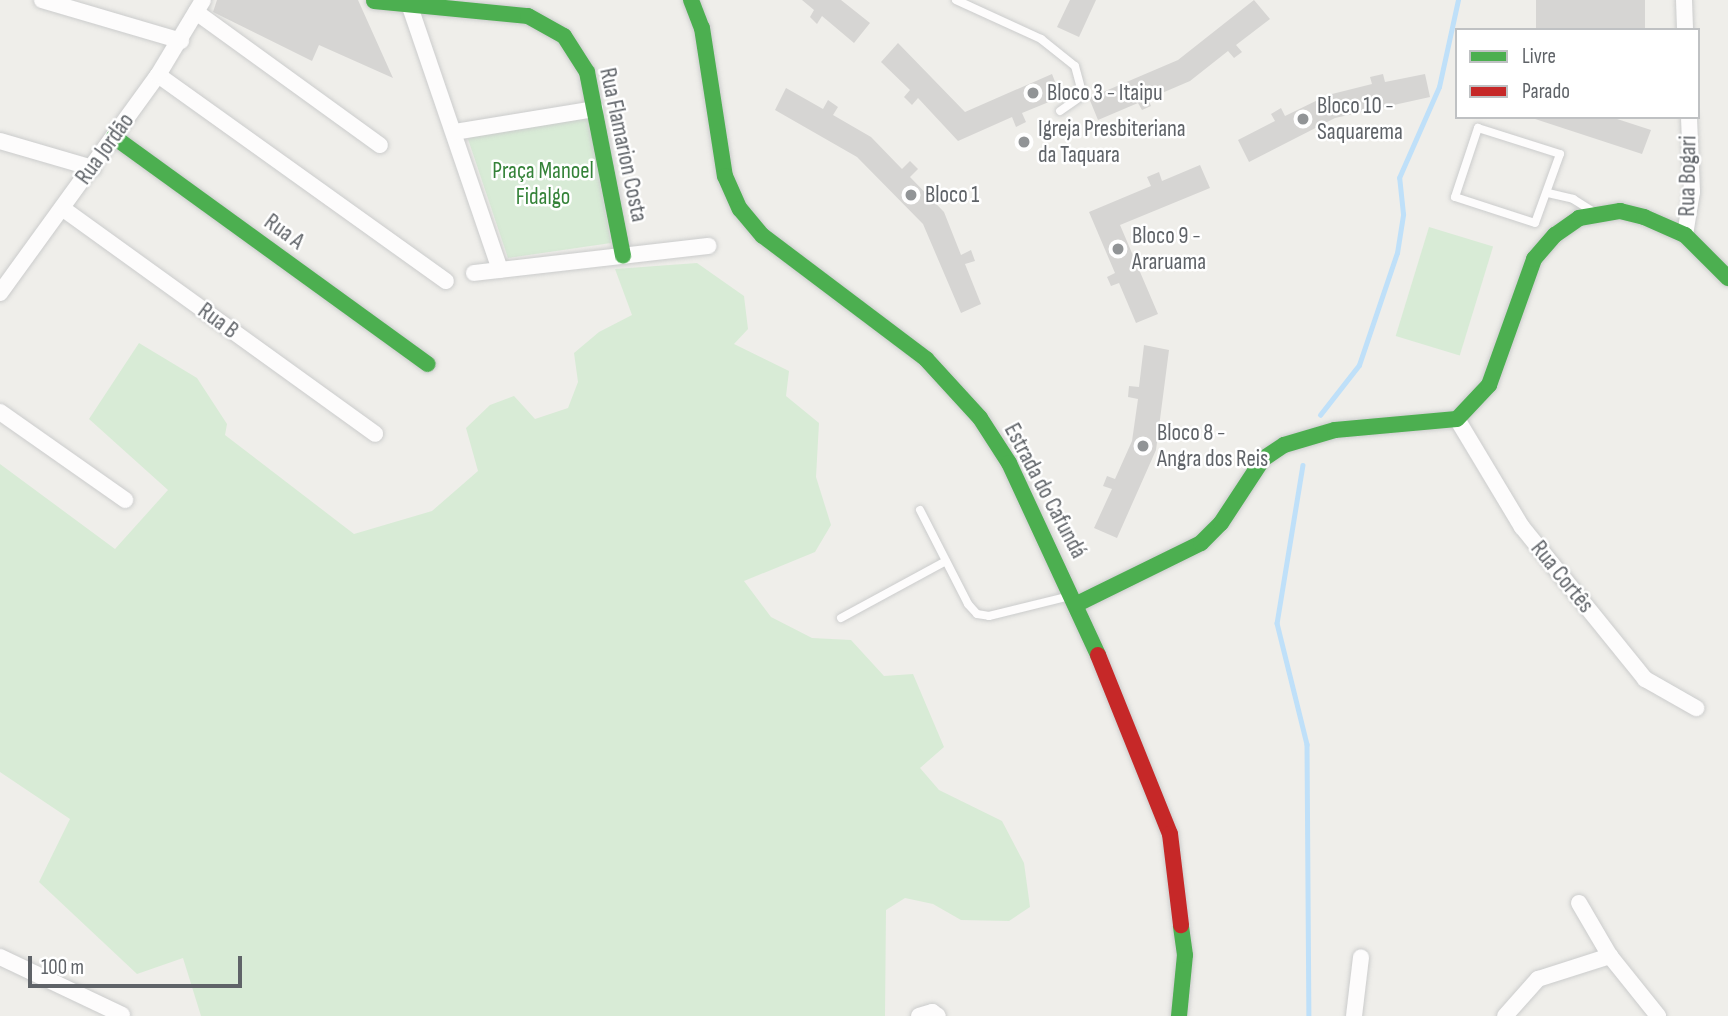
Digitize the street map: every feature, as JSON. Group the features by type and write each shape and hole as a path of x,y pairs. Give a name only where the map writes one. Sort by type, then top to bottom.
{"street":[{"path":"42,0 181,41"},
{"name":"Estrada do Cafundá","path":"691,0 702,28 725,176 740,209 764,236 926,359 980,418 1009,463 1075,600 1170,834 1185,955 1179,1016"},
{"path":"1684,0 1685,28"},
{"name":"Rua Flamarion Costa","path":"373,1 490,5 528,16 564,36 587,72 623,256"},
{"path":"409,4 500,270"},
{"path":"200,6 380,145"},
{"name":"Rua Jordão","path":"0,293 158,75 200,6"},
{"path":"158,75 446,281"},
{"path":"454,132 595,109"},
{"name":"Rua Bogari","path":"1685,235 1692,192 1689,119"},
{"name":"Rua A","path":"114,137 428,363"},
{"path":"0,141 93,167"},
{"name":"Rua B","path":"62,208 375,434"},
{"path":"1075,600 1202,543 1222,523 1264,459 1284,445 1335,430 1457,419 1489,385 1534,259 1555,234 1595,213 1620,211 1685,235 1728,278"},
{"path":"474,273 708,246"},
{"path":"0,265 18,269"},
{"path":"0,412 125,500"},
{"name":"Rua Cortês","path":"1457,419 1522,527 1646,679 1696,708"},
{"path":"1579,903 1610,956 1658,1016"},
{"path":"1505,1016 1538,979 1610,956"},
{"path":"0,957 122,1015"},
{"path":"1354,1016 1361,957"},
{"path":"919,1016 932,1012 938,1016"}],"lane":[{"path":"956,0 1041,39 1075,66 1083,95 1060,111"},
{"path":"1481,128 1560,154 1548,193 1531,224 1455,197 1475,131 1481,128"},
{"path":"1548,193 1573,199 1595,213"},
{"path":"920,509 968,604 977,614 989,616 1075,600"},
{"path":"841,618 946,561"}],"green space":[{"name":"Praça Manoel Fidalgo","path":"588,116 611,243 508,258 468,139 474,133"},
{"path":"1429,227 1493,247 1460,356 1396,336"},
{"path":"697,263 744,296 748,329 734,344 789,371 786,396 819,423 816,477 831,525 815,552 744,581 771,617 812,638 851,640 884,676 913,674 944,747 920,768 939,790 1002,821 1024,863 1030,907 1009,921 961,920 933,904 905,898 886,910 885,1016 201,1016 183,958 137,974 39,882 70,819 0,772 0,464 115,549 168,490 89,419 139,343 197,378 227,424 225,435 354,534 432,511 478,471 466,428 490,405 514,396 535,419 568,408 578,382 574,353 599,332 632,315 615,269"}],"building":[{"path":"217,0 358,0 393,78 319,45 312,61 213,12"},
{"path":"802,0 841,0 870,23 854,43 822,16 817,24 810,17 814,10"},
{"path":"1070,0 1096,0 1079,37 1057,27"},
{"path":"1254,0 1270,19 1236,45 1242,52 1234,58 1228,51 1190,81 1148,99 1151,106 1142,110 1138,103 1098,120 1089,98 1178,60"},
{"path":"1536,0 1645,0 1645,28 1536,28"},
{"name":"Bloco 3 - Itaipu","path":"898,43 965,112 1052,74 1061,97 1022,113 1026,122 1016,127 1012,117 958,141 918,98 912,105 904,97 910,90 881,62"},
{"name":"Bloco 10 - Saquarema","path":"1383,74 1385,82 1425,74 1430,97 1335,118 1249,162 1238,140 1275,121 1271,114 1281,108 1285,116 1328,95 1372,84 1370,77"},
{"name":"Bloco 1","path":"786,88 823,109 828,100 838,107 833,115 871,137 902,169 910,161 918,169 910,177 944,212 961,255 971,250 975,261 965,264 981,304 961,313 923,224 857,157 775,110"},
{"path":"1535,119 1617,119 1651,130 1642,154"},
{"name":"Bloco 9 - Araruama","path":"1200,165 1210,188 1120,225 1158,314 1136,323 1119,283 1111,286 1107,277 1115,273 1089,212 1151,186 1147,177 1159,172 1162,181"},
{"name":"Bloco 8 - Angra dos Reis","path":"1144,345 1169,350 1156,450 1117,538 1094,528 1112,489 1103,486 1107,476 1115,479 1132,441 1138,399 1128,397 1129,386 1139,387"}],"waterway":[{"path":"1320,415 1359,365 1397,253 1403,214 1399,178 1439,87 1458,0"},
{"path":"1303,465 1277,623 1307,744 1309,1016"}],"traffic: fast":[{"path":"691,0 702,28 725,176 740,209 763,236 926,359 980,418 1009,463 1098,655"},
{"path":"374,1 528,16 564,36 587,72 623,256"},
{"path":"114,137 428,364"},
{"path":"1077,604 1201,543 1221,523 1263,459 1284,445 1335,430 1457,419 1489,385 1534,259 1555,235 1579,218 1620,211 1644,217 1685,235 1728,278"},
{"path":"1179,1016 1185,955 1181,925"}],"traffic: jam":[{"path":"1098,655 1170,834 1181,925"}],"place":[{"name":"Bloco 3 - Itaipu","path":"1033,93"},
{"name":"Bloco 10 - Saquarema","path":"1303,119"},
{"name":"Igreja Presbiteriana da Taquara","path":"1024,142"},
{"name":"Bloco 1","path":"911,195"},
{"name":"Bloco 9 - Araruama","path":"1118,249"},
{"name":"Bloco 8 - Angra dos Reis","path":"1143,446"}]}
